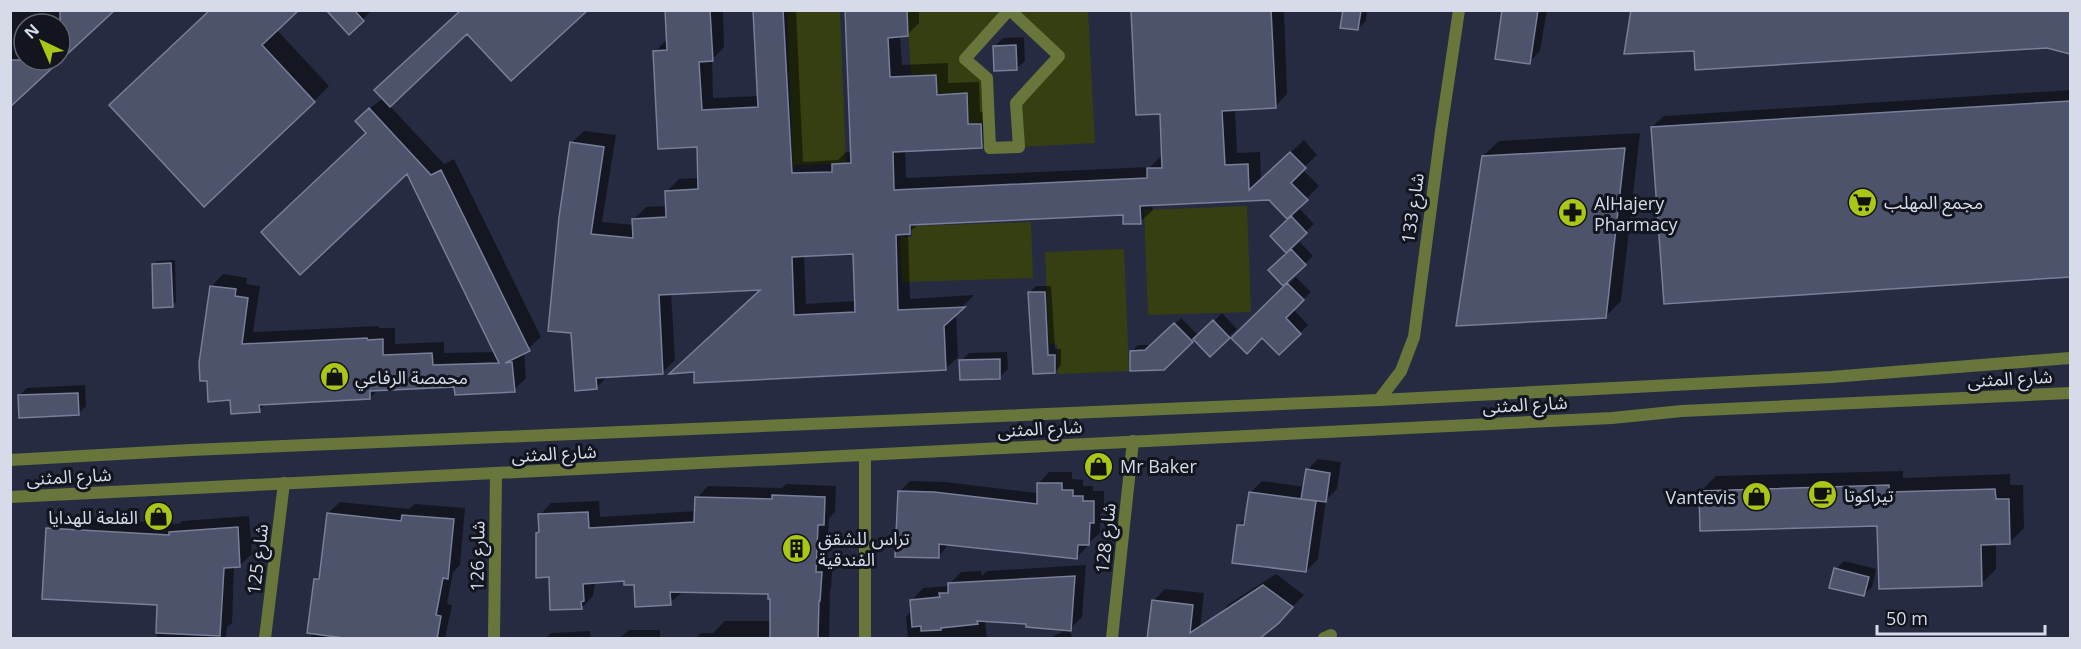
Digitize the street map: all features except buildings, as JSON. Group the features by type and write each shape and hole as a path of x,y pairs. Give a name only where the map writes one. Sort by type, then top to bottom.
{"street":[{"path":"1009,10 1059,56 1016,103 1019,147 990,148 987,78 965,59 1009,10"},
{"name":"شارع 133","path":"1379,400 1401,371 1414,337 1459,10"},
{"name":"شارع المثنى","path":"10,460 215,449 1379,400 1831,377 2070,357"},
{"name":"شارع المثنى","path":"10,497 1612,418 1682,411 2070,393"},
{"name":"شارع 128","path":"1112,639 1133,441"},
{"path":"865,455 865,639"},
{"name":"شارع 126","path":"494,639 496,474"},
{"name":"شارع 125","path":"265,639 284,483"}],"green space":[{"path":"787,11 840,11 846,163 793,165"},
{"path":"907,11 1009,11 965,59 987,78 989,122 969,123 967,93 938,95 937,74 911,75"},
{"path":"1010,11 1088,11 1095,143 1019,147 1016,103 1059,56"},
{"path":"1247,206 1251,312 1148,315 1144,210"},
{"path":"1031,222 1033,278 902,282 900,237 912,237 912,226"},
{"path":"1124,249 1129,371 1058,374 1057,344 1049,345 1045,252"}],"place":[{"name":"مجمع المهلب","path":"1863,202"},
{"name":"AlHajery Pharmacy","path":"1573,213"},
{"name":"محمصة الرفاعي","path":"334,377"},
{"name":"Mr Baker","path":"1099,466"},
{"name":"تيراكوتا","path":"1823,495"},
{"name":"Vantevis","path":"1757,497"},
{"name":"القلعة للهدايا","path":"159,517"},
{"name":"تراس للشقق الفندقية","path":"797,548"}]}
